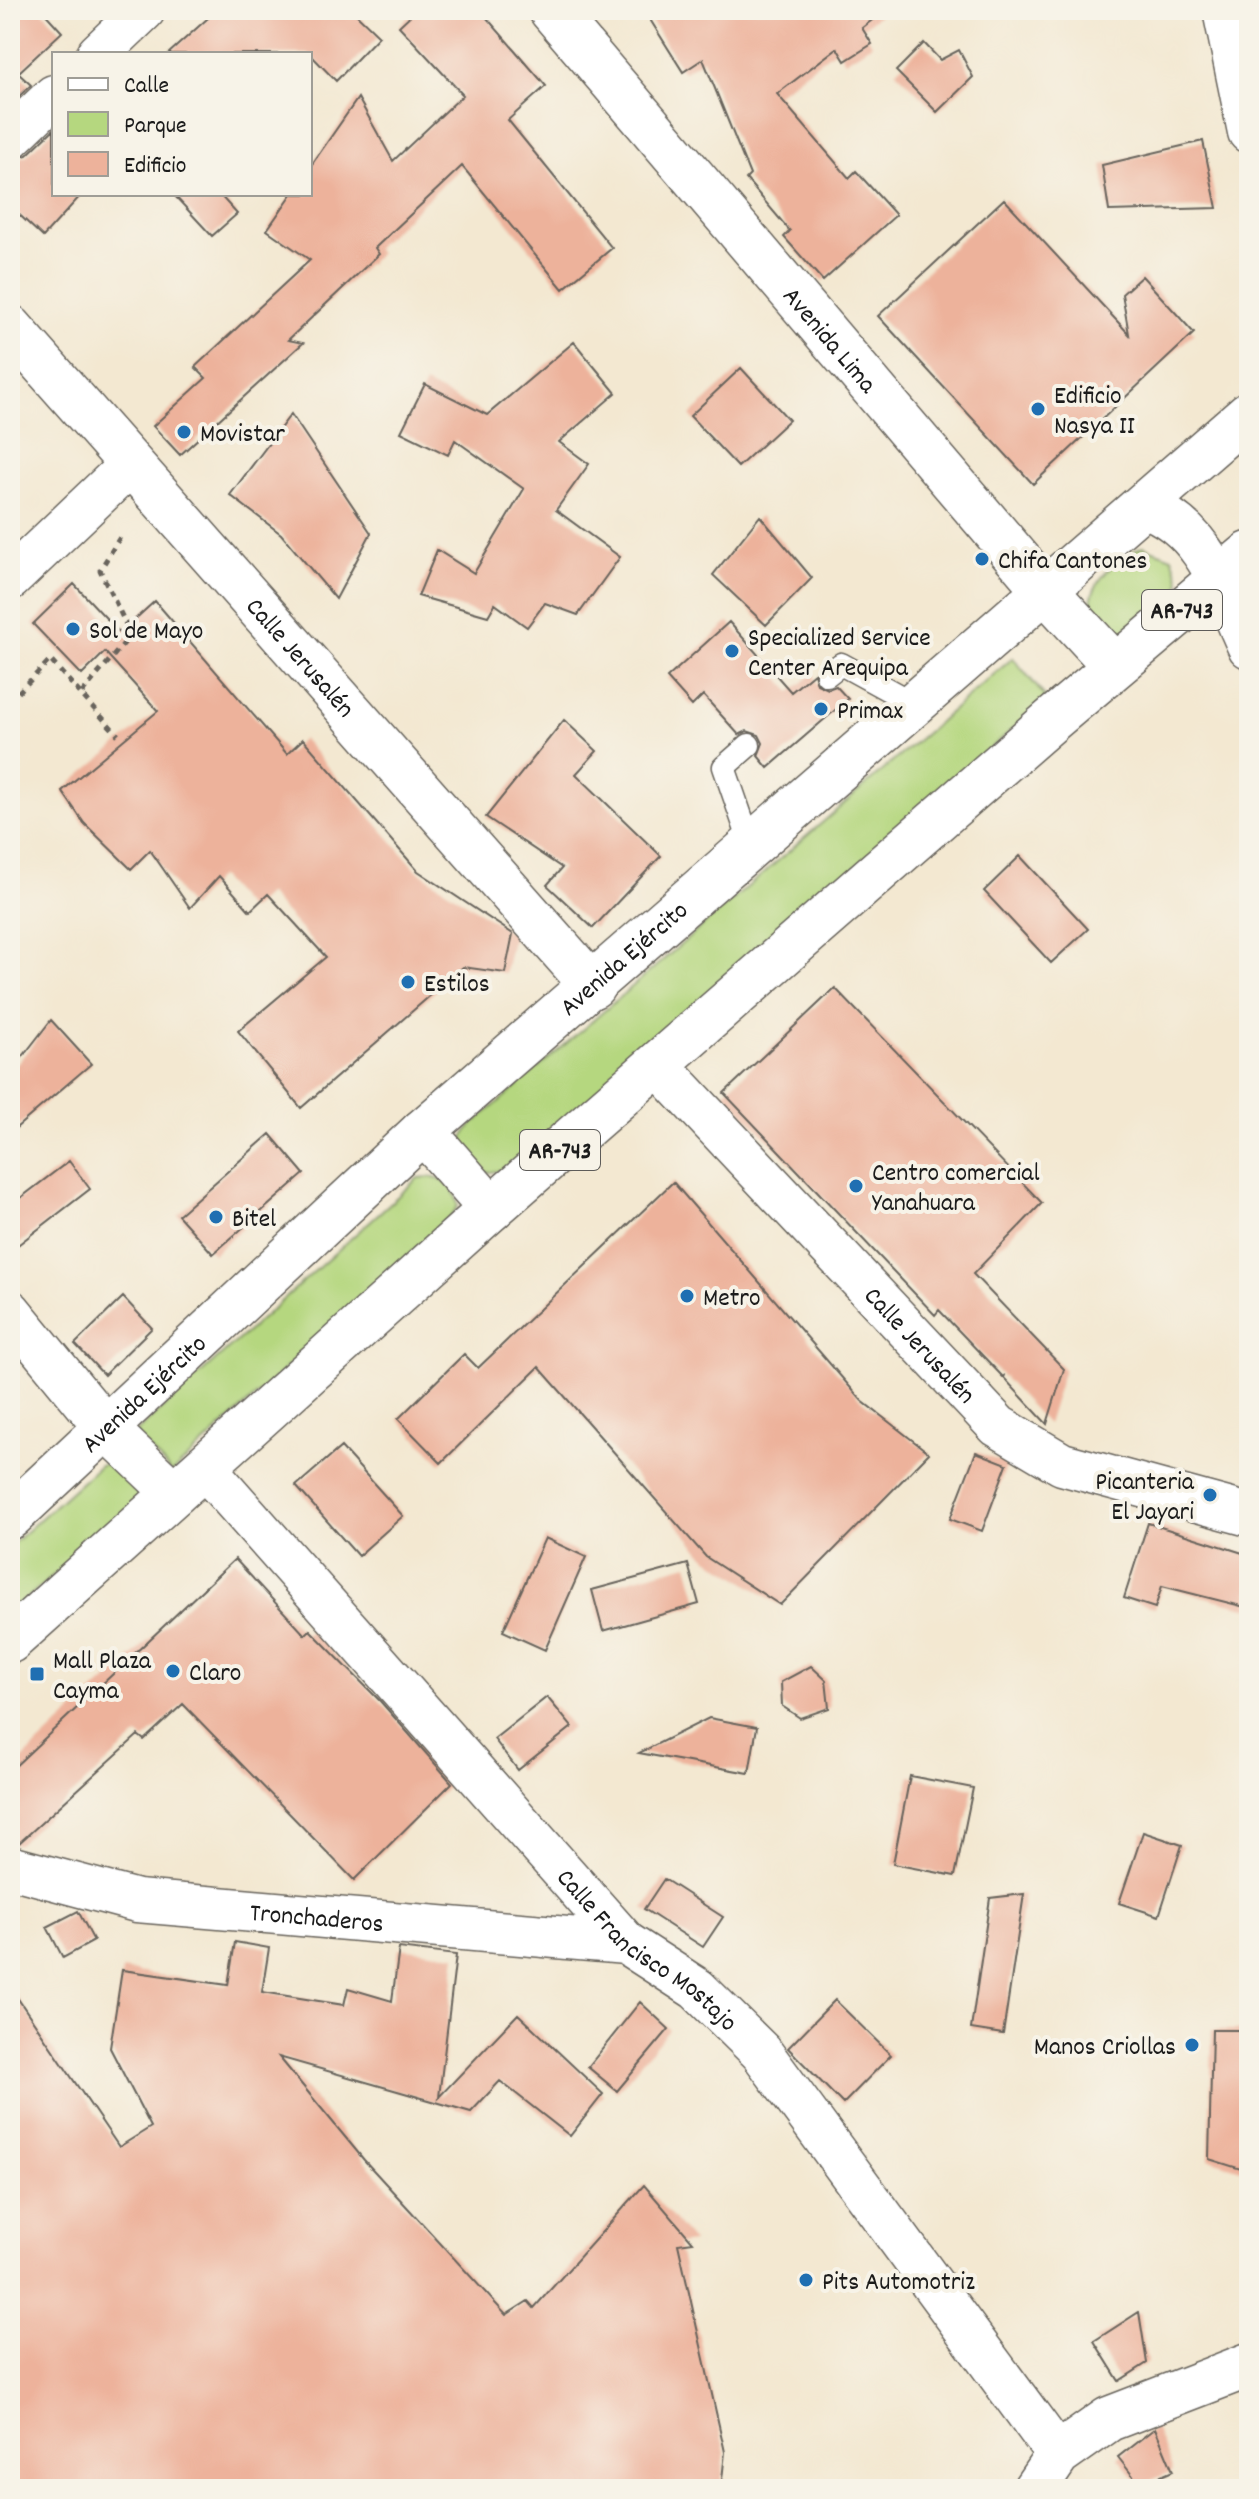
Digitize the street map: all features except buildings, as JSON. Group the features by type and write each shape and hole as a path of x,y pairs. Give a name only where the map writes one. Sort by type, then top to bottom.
{"main road":[{"name":"Avenida Lima","path":"566,14 1043,588 1115,666"},
{"name":"Calle Jerusalén","path":"10,327 593,986"},
{"name":"Avenida Ejército","path":"10,1517 423,1131 593,986 1043,588 1144,506 1249,413"},
{"name":"AR-743","path":"10,1641 491,1209 659,1066 1115,666 1234,568"},
{"path":"423,1131 491,1209"},
{"path":"1046,2472 1109,2419 1249,2365"}],"street":[{"path":"100,52 144,10"},
{"path":"1224,10 1249,132"},
{"path":"10,138 52,98"},
{"path":"10,579 131,464"},
{"path":"1144,506 1170,516 1234,568 1249,647"},
{"name":"Calle Jerusalén","path":"659,1066 998,1426 1062,1464 1249,1515"},
{"name":"Calle Francisco Mostajo","path":"10,1311 106,1428 190,1481 626,1943 697,1989 761,2052 1046,2472"},
{"name":"Tronchaderos","path":"10,1867 137,1901 626,1943"}],"lane":[{"path":"827,675 841,664 914,704"},
{"path":"749,745 724,767 751,845"}],"path":[{"path":"82,693 131,635 100,570 123,533 161,498"},
{"path":"10,701 50,660 118,735"}],"green space":[{"path":"1143,546 1172,557 1180,580 1177,593 1121,635 1103,626 1093,615 1091,602 1103,576"},
{"path":"1013,658 1047,699 510,1169 485,1173 463,1147 463,1137 473,1124"},
{"path":"431,1177 453,1190 458,1206 451,1216 172,1473 135,1433 418,1178"},
{"path":"117,1460 141,1480 142,1498 10,1613 10,1546 100,1465"}],"place":[{"name":"Edificio Nasya II","path":"1038,409"},
{"name":"Movistar","path":"184,432"},
{"name":"Chifa Cantones","path":"982,559"},
{"name":"Sol de Mayo","path":"73,629"},
{"name":"Specialized Service Center Arequipa","path":"732,651"},
{"name":"Primax","path":"821,709"},
{"name":"Estilos","path":"408,982"},
{"name":"Centro comercial Yanahuara","path":"856,1186"},
{"name":"Bitel","path":"216,1217"},
{"name":"Metro","path":"687,1296"},
{"name":"Picanteria El Jayari","path":"1210,1495"},
{"name":"Claro","path":"173,1671"},
{"name":"Mall Plaza Cayma","path":"37,1674"},
{"name":"Manos Criollas","path":"1192,2045"},
{"name":"Pits Automotriz","path":"806,2280"}]}
